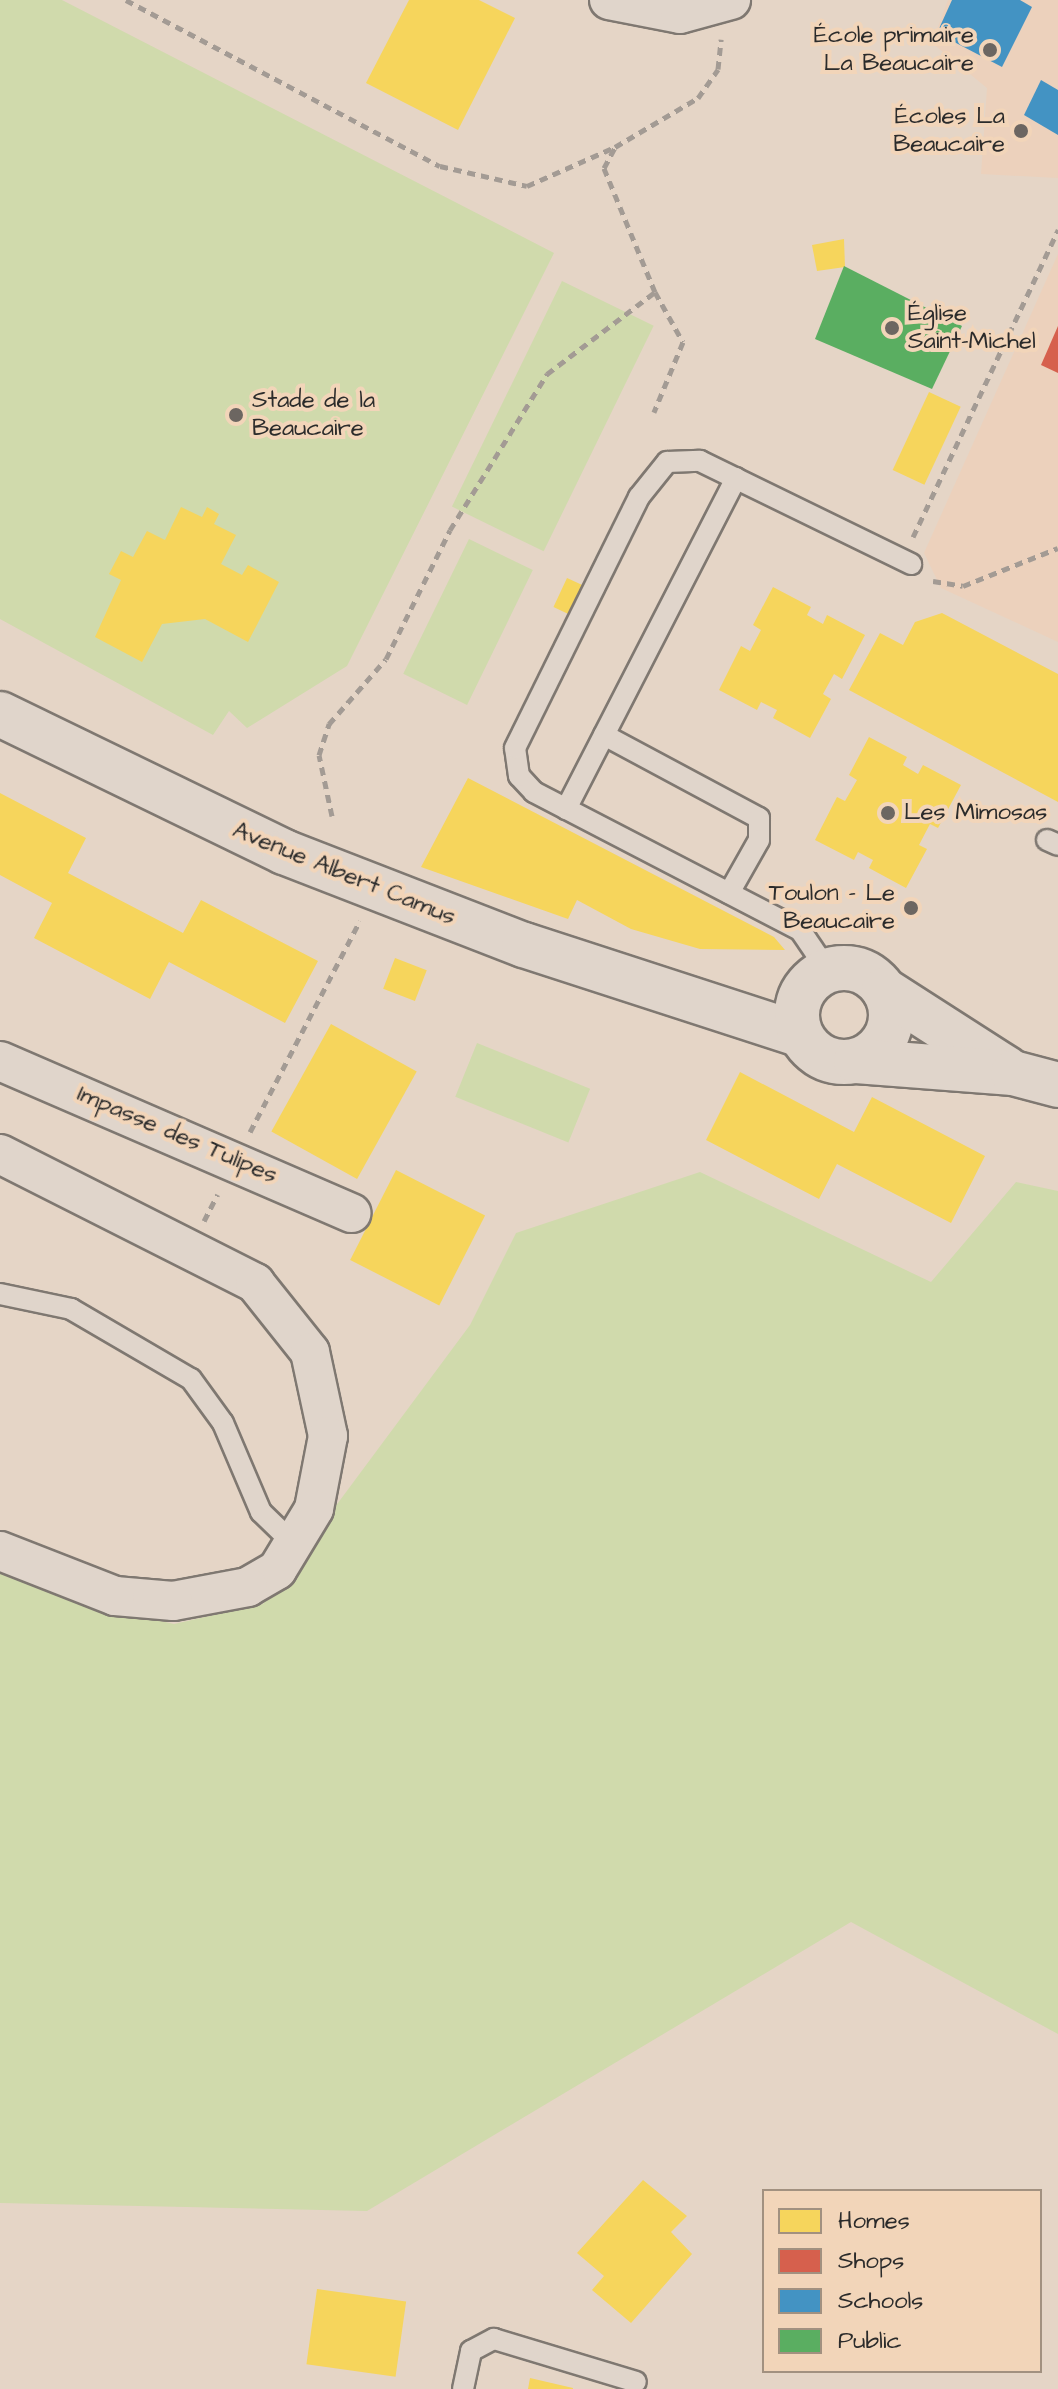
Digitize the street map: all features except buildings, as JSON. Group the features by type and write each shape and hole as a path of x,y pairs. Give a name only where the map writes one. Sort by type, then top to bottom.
{"street":[{"path":"609,0 680,14 728,2"},
{"name":"Avenue Albert Camus","path":"0,714 209,818 377,889 524,945 702,999 810,1001"},
{"path":"1013,1073 884,990 861,971 810,1001 824,1058 1013,1073 1058,1085"},
{"path":"856,1061 888,1032 884,990"},
{"name":"Impasse des Tulipes","path":"0,1061 236,1159 352,1213"},
{"path":"0,1154 191,1247 255,1283 310,1352 327,1448 314,1509 295,1545 277,1570 248,1587 173,1601 115,1596 0,1551"}],"lane":[{"path":"810,1001 810,937 523,784 515,748 656,468 678,459 700,461 906,562"},
{"path":"566,809 736,478"},
{"path":"604,735 759,818 759,840 729,893"},
{"path":"0,1294 71,1309 191,1379 223,1423 261,1512 295,1545"},
{"path":"463,2389 471,2351 494,2339 636,2382"}],"path":[{"path":"126,0 440,166 527,186 615,147 698,98 718,69 728,2"},
{"path":"615,147 604,168 655,292 683,342 654,412"},
{"path":"906,562 1058,230"},
{"path":"332,816 319,755 329,724 386,659 450,530 547,374 655,292"},
{"path":"921,584 963,586 1058,548"},
{"path":"191,1247 377,889"}],"shaded area":[{"name":"Écoles La Beaucaire","path":"948,0 1058,0 1058,178 981,174 987,88 932,43"},
{"path":"1058,254 1058,642 941,588 924,553"}],"green space":[{"name":"Stade de la Beaucaire","path":"0,0 62,0 554,253 347,666 247,728 229,711 213,735 0,619"},
{"path":"562,281 654,326 544,551 452,507"},
{"path":"469,539 533,570 467,705 403,674"},
{"path":"477,1043 590,1089 568,1142 455,1097"},
{"path":"700,1172 931,1282 1016,1182 1058,1191 1058,2034 851,1922 367,2211 0,2203 0,1551 88,1604 174,1624 263,1604 470,1325 516,1233"}],"place":[{"name":"École primaire La Beaucaire","path":"990,50"},
{"name":"Écoles La Beaucaire","path":"1021,131"},
{"name":"Église Saint-Michel","path":"892,328"},
{"name":"Stade de la Beaucaire","path":"236,415"},
{"name":"Les Mimosas","path":"888,813"},
{"name":"Toulon - Le Beaucaire","path":"911,908"}]}
